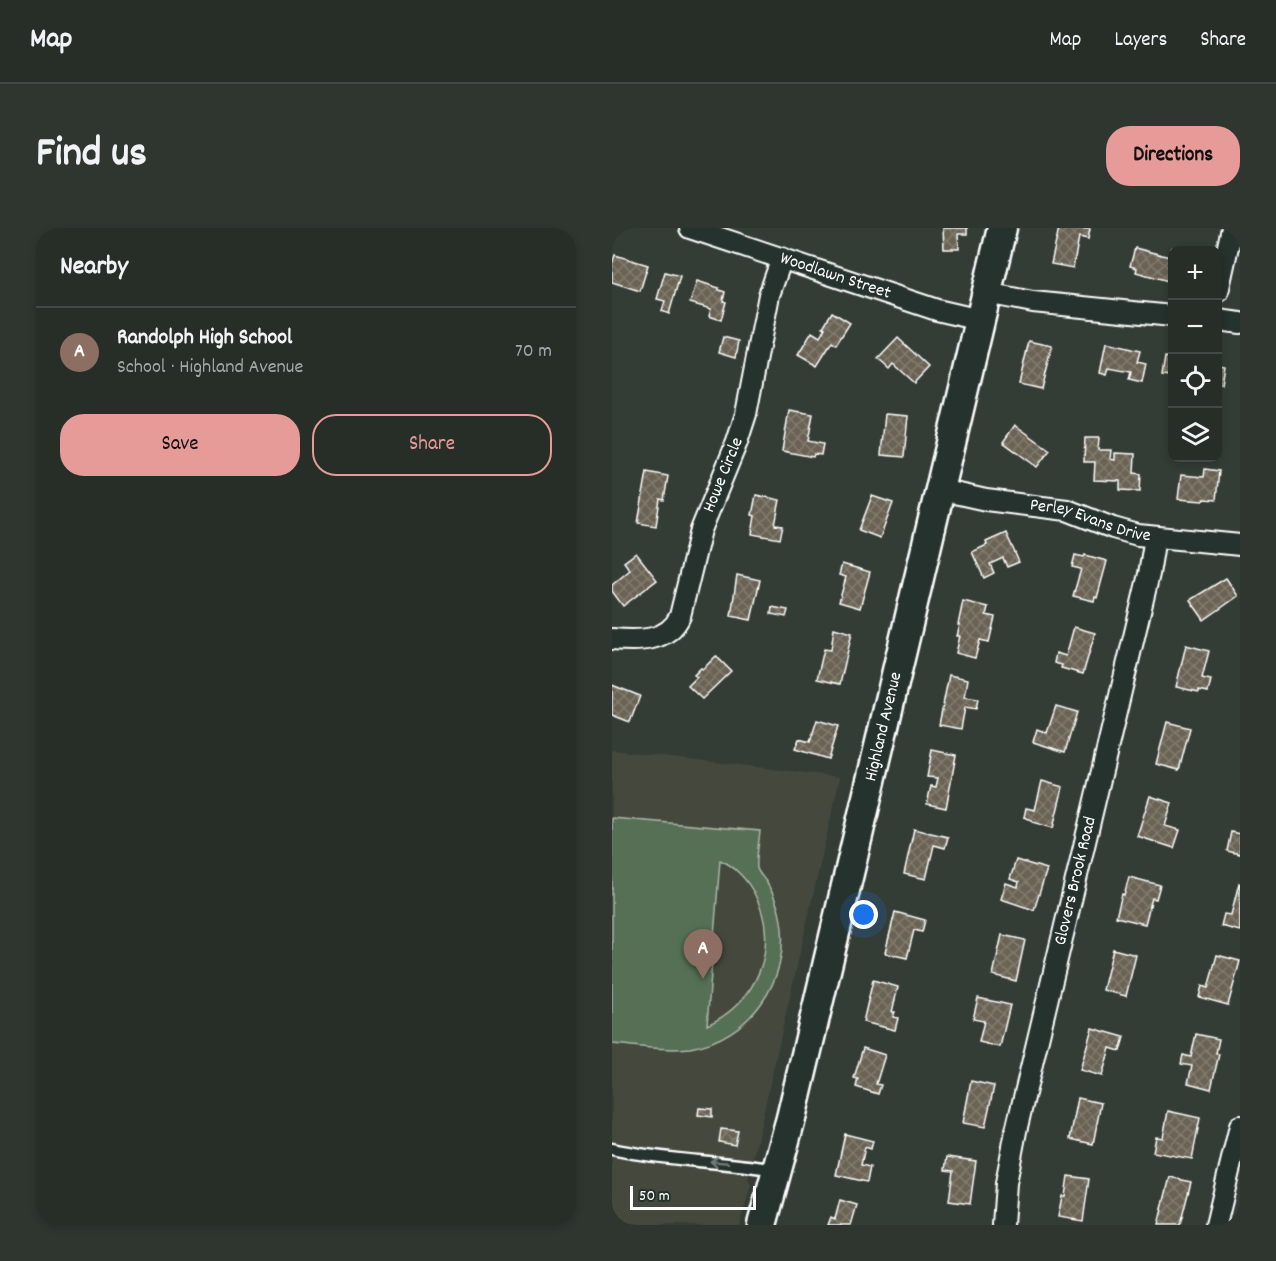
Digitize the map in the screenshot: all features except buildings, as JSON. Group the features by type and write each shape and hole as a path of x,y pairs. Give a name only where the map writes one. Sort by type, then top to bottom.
{"street":[{"name":"Woodlawn Street","path":"690,228 937,310 1033,302 1168,316"},
{"name":"Highland Avenue","path":"762,1225 791,1118 1002,228"},
{"path":"1222,274 1232,228"},
{"name":"Howe Circle","path":"612,639 652,638 666,632 677,622 701,530 744,421 769,295 782,258"},
{"path":"1222,320 1240,322"},
{"name":"Perley Evans Drive","path":"941,490 986,500 1067,510 1124,532 1240,545"},
{"name":"Glovers Brook Road","path":"1004,1225 1006,1184 1016,1131 1149,574 1155,537"},
{"path":"1216,1225 1240,1126"}],"lane":[{"path":"612,1149 777,1170"}],"shaded area":[{"path":"612,750 840,777 748,1180 751,1185 739,1225 612,1225"}],"green space":[{"path":"612,818 760,831 757,868 778,906 782,943 779,964 772,985 761,1003 731,1033 690,1048 660,1049 612,1044","holes":["720,860 731,866 749,884 762,914 766,934 760,971 751,988 739,1003 707,1025"]}],"place":[{"name":"Randolph High School","path":"703,979"}]}
